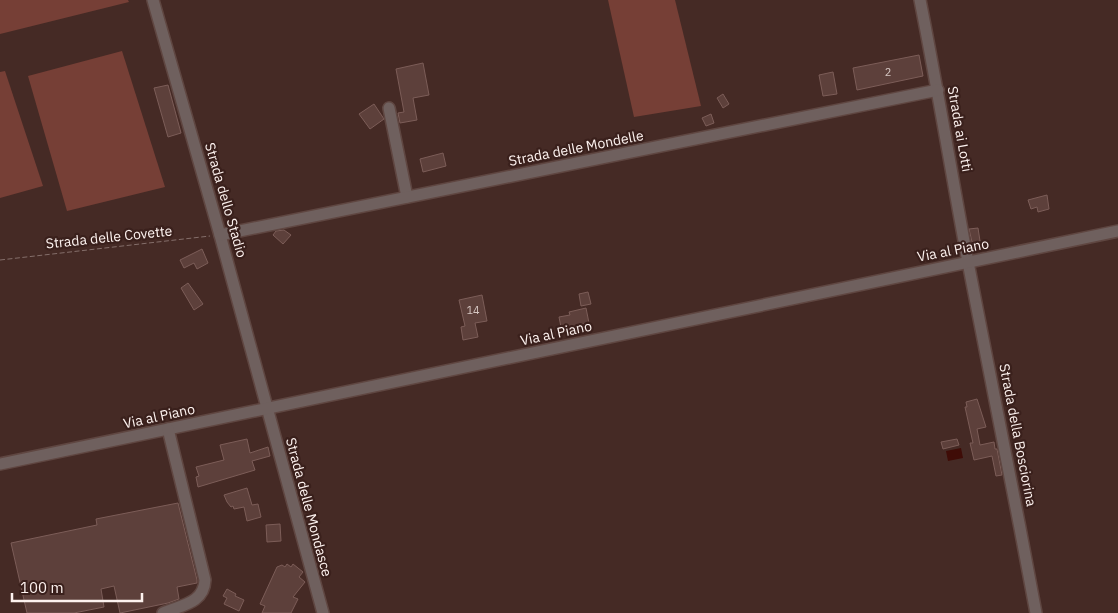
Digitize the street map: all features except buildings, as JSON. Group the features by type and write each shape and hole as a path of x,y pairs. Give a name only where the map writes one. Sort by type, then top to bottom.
{"street":[{"name":"Strada dello Stadio","path":"153,0 267,409"},
{"name":"Strada ai Lotti","path":"920,0 938,90 968,263"},
{"name":"Strada delle Mondelle","path":"220,235 938,90"},
{"path":"388,108 407,197"},
{"name":"Via al Piano","path":"0,464 1118,233"},
{"name":"Strada della Bosciorina","path":"968,263 1009,466 1036,613"},
{"name":"Strada delle Mondasce","path":"267,409 323,613"},
{"path":"163,613 198,599 205,589 205,580 168,429"}],"path":[{"name":"Strada delle Covette","path":"0,260 220,235"}],"shaded area":[{"path":"0,0 128,0 129,2 0,34"},
{"path":"608,0 675,0 701,106 634,117"},
{"path":"122,51 165,187 67,211 28,76"},
{"path":"5,71 43,186 0,198 0,72"},
{"path":"961,448 963,458 948,461 946,451"}]}
